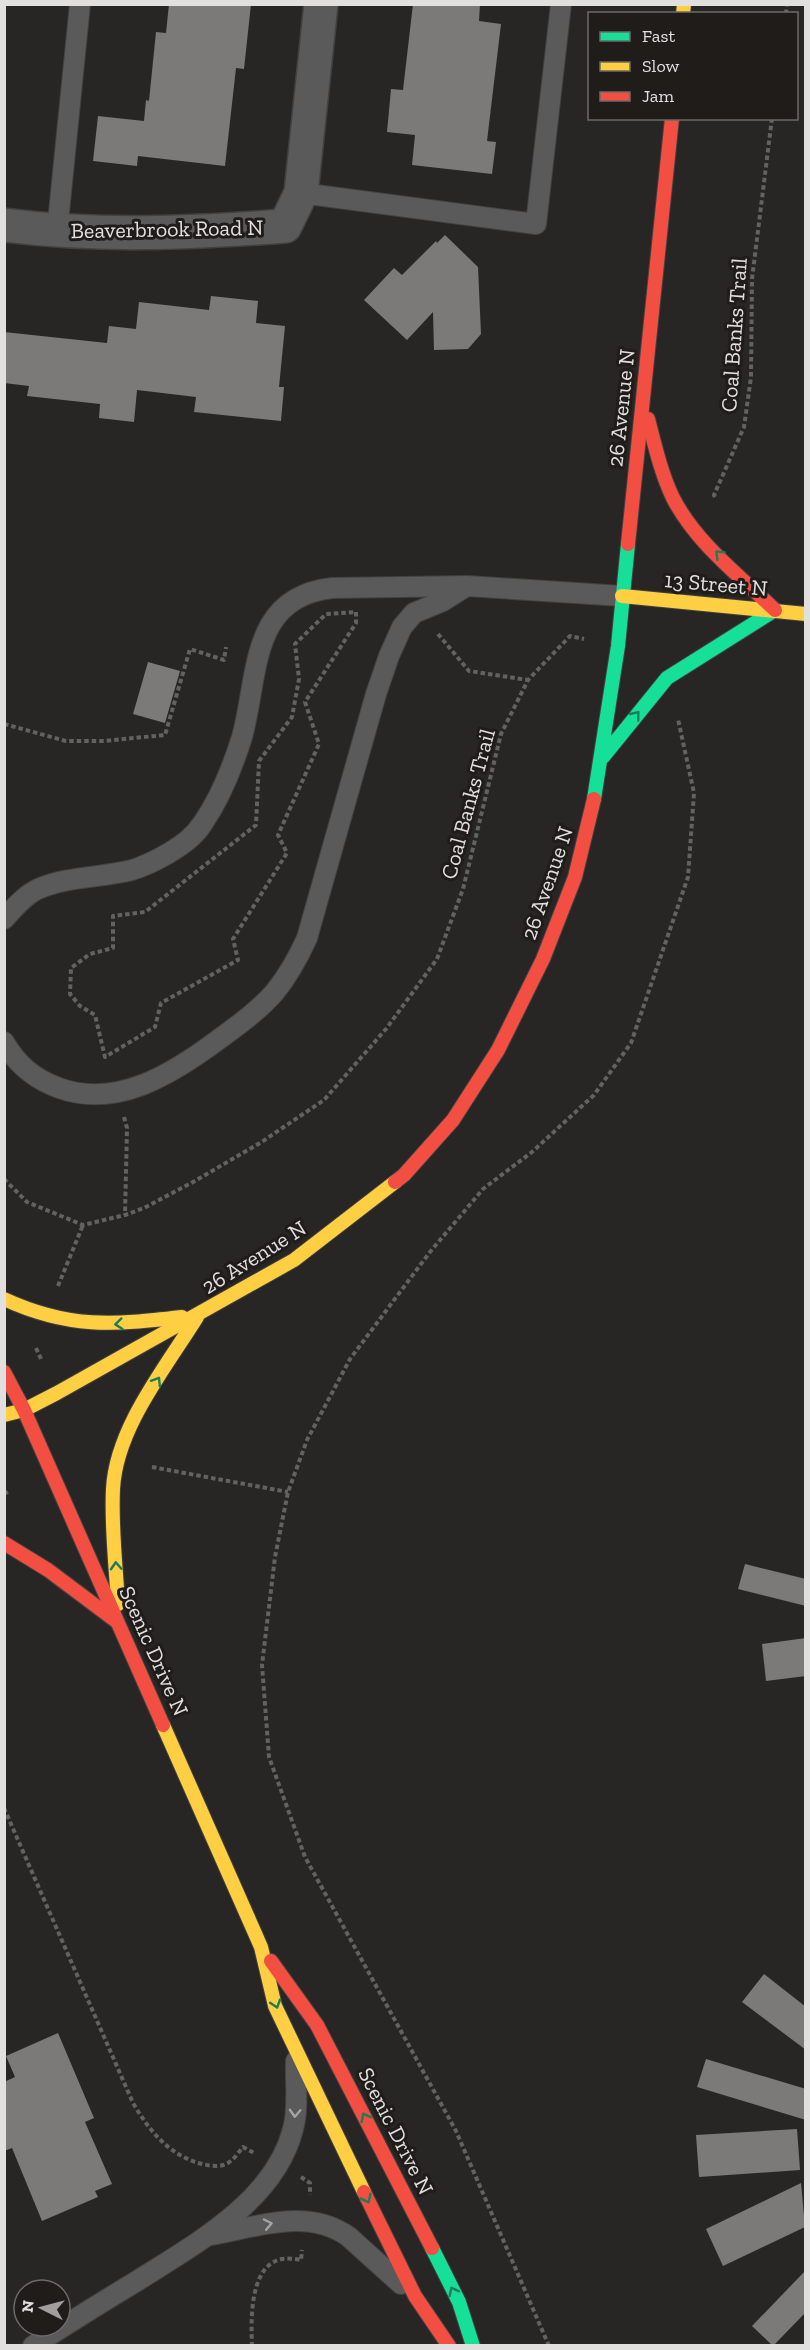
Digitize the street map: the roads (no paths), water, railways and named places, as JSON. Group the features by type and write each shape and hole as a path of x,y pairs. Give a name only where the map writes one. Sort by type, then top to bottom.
{"main road":[{"name":"26 Avenue N","path":"24,1410 198,1316 294,1260 349,1220 404,1175 453,1120 498,1050 543,959 575,877 592,813 618,646 672,120"},
{"path":"600,761 667,678 775,610 696,531 679,509 661,471 643,399"},
{"name":"13 Street N","path":"622,596 806,614"},
{"path":"4,1299 44,1315 89,1325 198,1316"},
{"path":"119,1624 112,1488 118,1460 132,1421 198,1316"},
{"name":"Scenic Drive N","path":"4,1372 24,1410 261,1947 275,2006 415,2296 449,2346"},
{"path":"4,1415 24,1410"},
{"path":"4,1430 24,1410"},
{"path":"4,1543 48,1570 119,1624"},
{"name":"Scenic Drive N","path":"261,1947 317,2025 459,2302 473,2346"}],"street":[{"name":"Beaverbrook Road N","path":"4,225 57,232 195,233 285,226 301,193 321,4"}],"lane":[{"path":"57,232 80,4"},
{"path":"301,193 536,224 561,4"},
{"path":"4,1042 19,1064 40,1080 64,1090 109,1095 136,1088 179,1067 242,1022 273,994 298,958 307,938 376,694 402,627 414,613 443,601 467,586"},
{"path":"4,919 36,890 67,879 134,869 167,854 195,834 219,794 242,738 262,640 279,615 292,602 311,592 332,588 467,586 622,596"},
{"path":"33,2346 211,2235 248,2202 277,2165 289,2143 296,2112 297,2054"},
{"path":"211,2235 294,2220 307,2220 329,2225 340,2230 361,2246 415,2296"}]}
